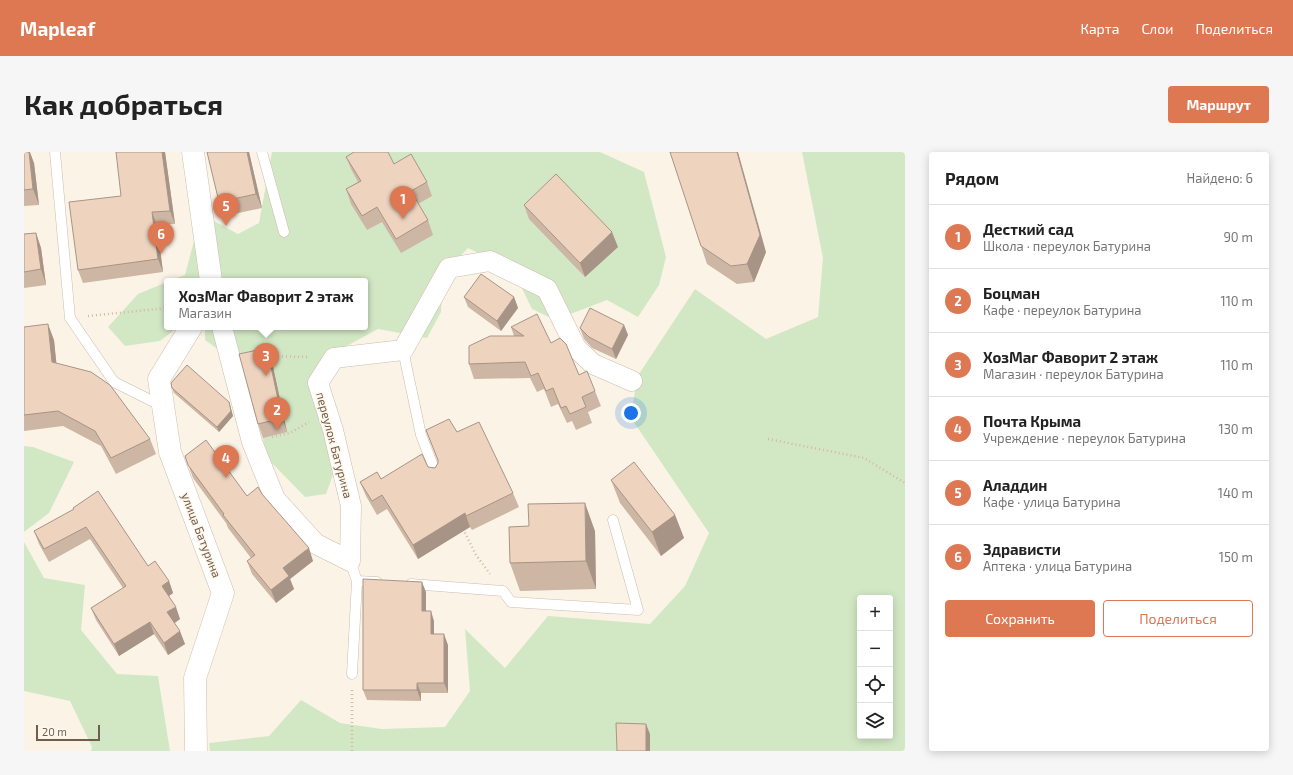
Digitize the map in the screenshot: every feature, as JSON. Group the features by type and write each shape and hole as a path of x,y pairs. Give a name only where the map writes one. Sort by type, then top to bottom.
{"street":[{"path":"193,152 211,278"},
{"path":"334,358 403,350 449,268 490,261 547,288 576,348 593,364 632,382"},
{"name":"улица Батурина","path":"189,330 159,379 170,452 223,593 195,678 196,751"},
{"path":"223,330 252,442 275,499 316,544 350,561"},
{"name":"переулок Батурина","path":"334,358 318,383 328,413 351,506 350,561"}],"lane":[{"path":"55,152 70,318 114,382 164,408"},
{"path":"262,152 284,232"},
{"path":"403,350 421,435 437,476"},
{"path":"404,584 503,591 511,602 638,610 613,520"},
{"path":"350,561 357,581 352,674"},
{"path":"357,581 388,583"}],"path":[{"path":"70,318 164,308"},
{"path":"264,357 271,355 334,358"},
{"path":"252,442 290,433 328,413"},
{"path":"768,439 864,458 905,483"},
{"path":"460,522 476,555 503,591"},
{"path":"352,674 352,751"}],"green space":[{"path":"272,152 600,152 644,172 666,257 659,285 638,317 607,300 555,320 532,309 513,270 468,248 443,274 441,312 427,338 378,329 321,360 322,422 338,461 326,494 305,497 268,459 245,369 205,340 205,330 368,330 368,278 177,278 185,275 201,214 238,234 259,223"},
{"path":"802,152 905,152 905,751 210,751 209,743 269,736 301,700 340,723 382,729 445,727 470,691 465,629 505,668 548,616 650,624 685,586 709,533 631,418 637,377 695,289 766,339 818,317 823,258"},
{"path":"164,283 164,330 174,330 160,341 125,346 108,327 138,294"},
{"path":"24,446 33,447 74,462 49,513 24,532"},
{"path":"24,542 44,578 85,585 81,630 117,674 158,676 170,751 91,751 92,747 70,701 24,691"}],"building":[{"path":"24,152 29,152 33,189 24,190"},
{"path":"116,152 162,152 170,211 152,212 158,259 78,270 69,202 121,196"},
{"path":"207,152 247,152 256,194 219,202"},
{"path":"354,152 388,152 394,164 411,154 427,182 411,191 428,220 396,239 377,207 362,216 346,189 361,181 346,157"},
{"path":"670,152 737,152 760,235 747,264 731,266 701,246"},
{"path":"556,174 612,232 580,263 524,205"},
{"path":"36,233 41,269 24,272 24,234"},
{"path":"481,274 514,297 497,321 464,297"},
{"path":"590,308 624,325 612,349 589,337 580,328"},
{"path":"537,314 551,343 560,338 566,344 579,375 587,371 595,391 582,397 586,407 570,414 566,406 561,408 553,388 546,391 538,373 531,376 525,362 469,364 469,346 490,336 524,336 511,327"},
{"path":"48,324 52,362 91,372 110,385 150,439 111,458 95,431 58,411 24,415 24,327"},
{"path":"267,348 282,418 258,424 239,354"},
{"path":"187,365 229,402 231,411 217,427 172,388 171,383"},
{"path":"449,419 457,432 479,422 513,493 466,516 465,513 413,545 382,495 372,501 360,482 377,472 381,479 422,454 428,467 435,468 438,460 426,430"},
{"path":"206,440 247,496 258,487 262,494 309,548 283,568 289,576 271,590 247,561 255,555 223,515 224,514 188,465 185,456"},
{"path":"634,462 675,515 652,532 611,480"},
{"path":"98,491 148,566 155,561 169,581 162,586 176,607 167,612 180,631 164,643 150,622 114,644 91,608 126,586 86,527 44,549 34,531 74,509 73,508"},
{"path":"585,503 586,561 510,563 509,527 529,526 528,504"},
{"path":"363,579 422,582 422,611 431,611 431,634 444,634 444,683 417,683 417,690 363,690"},
{"path":"616,723 646,724 646,751 617,751"}],"place":[{"name":"Десткий сад","path":"403,219"},
{"name":"Аладдин","path":"226,226"},
{"name":"Здрависти","path":"161,254"},
{"name":"ХозМаг Фаворит 2 этаж","path":"266,376"},
{"name":"Боцман","path":"277,430"},
{"name":"Почта Крыма","path":"226,478"}]}
